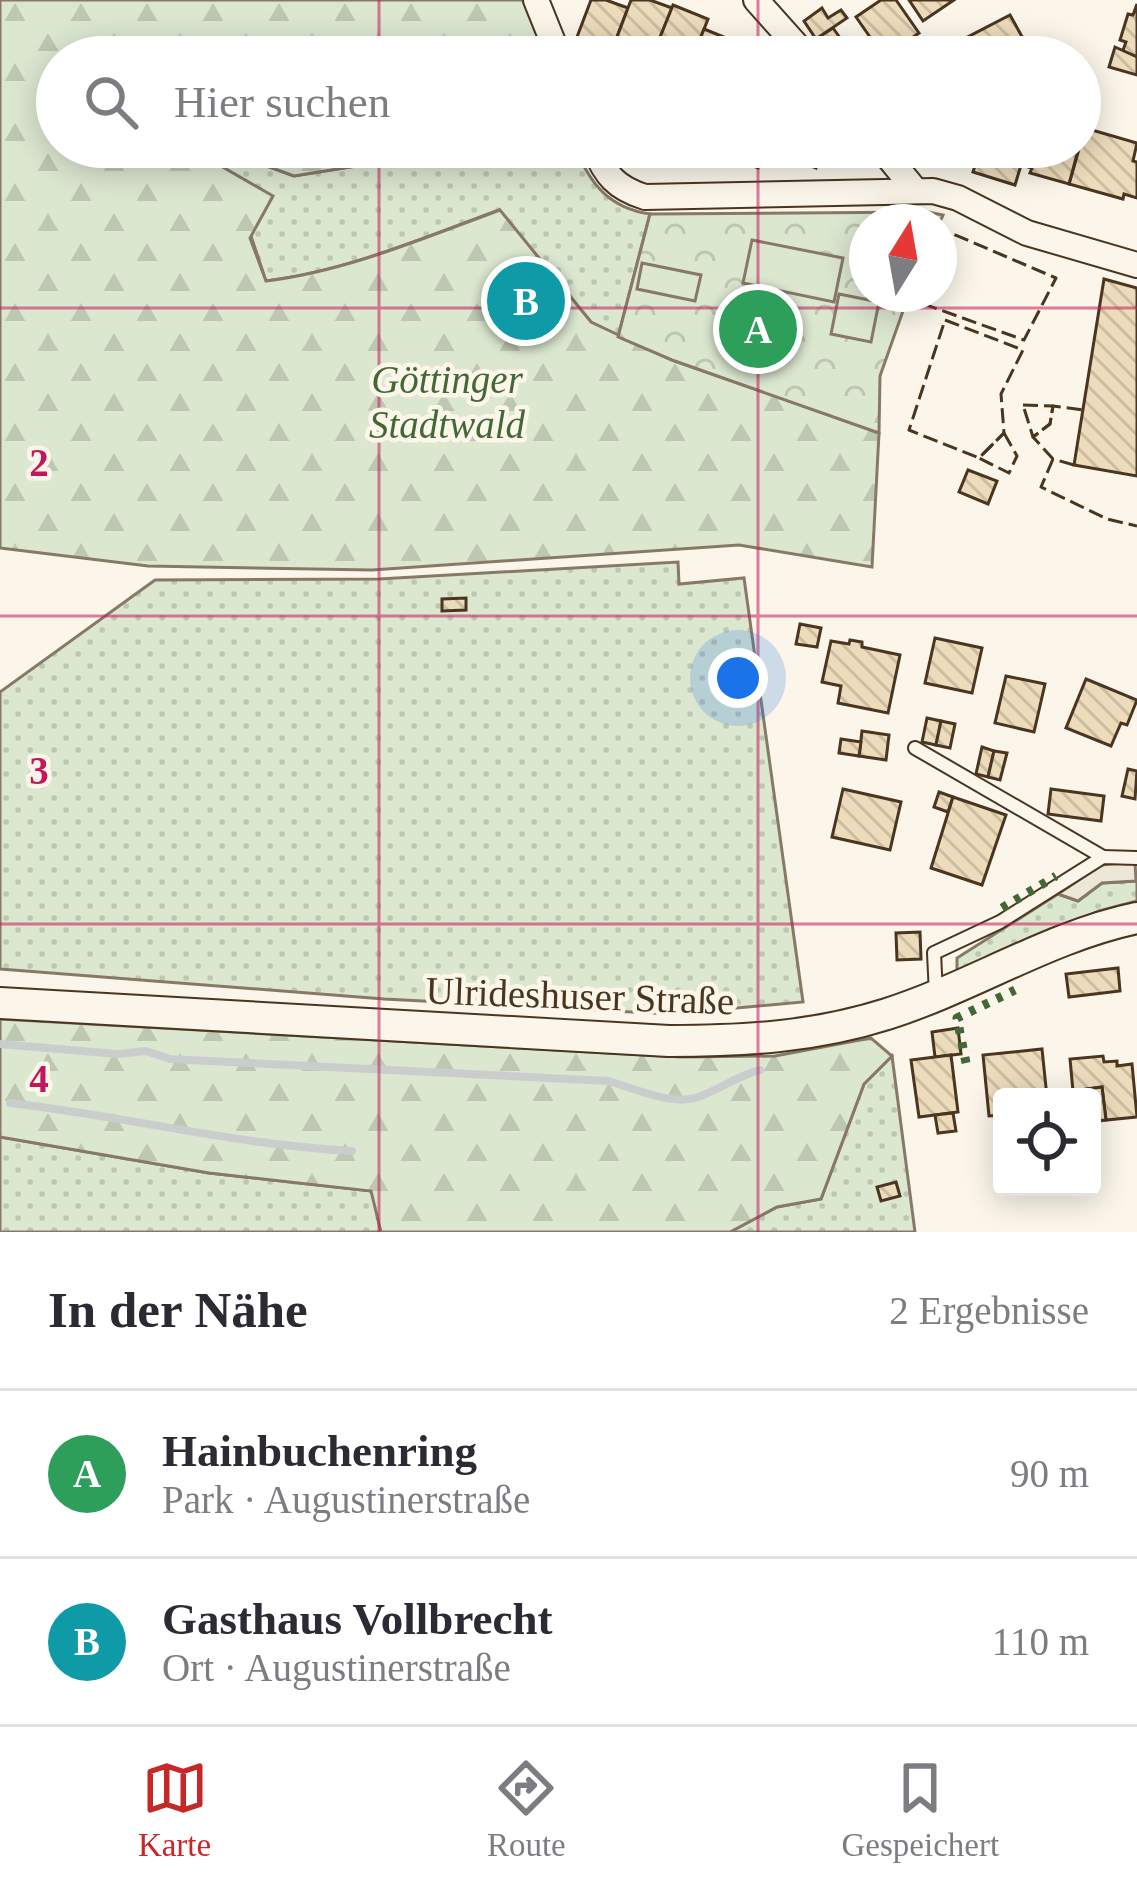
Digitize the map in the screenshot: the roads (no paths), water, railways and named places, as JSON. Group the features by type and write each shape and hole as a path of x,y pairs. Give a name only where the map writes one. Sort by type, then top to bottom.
{"street":[{"path":"536,0 551,36"},
{"path":"756,0 788,36"},
{"path":"606,168 616,184 633,194 661,198 947,194 1028,233 1137,266"},
{"path":"897,168 916,191"},
{"name":"Ulrideshuser Straße","path":"0,1003 669,1041 805,1036 890,1013 1137,918"}],"lane":[{"path":"915,748 1103,857 1137,857"},
{"path":"936,996 934,953 1000,922 1103,857"}],"waterway":[{"path":"0,1044 118,1054 146,1051 170,1059 608,1081 685,1100 760,1070"},
{"path":"10,1103 266,1143 352,1151"}],"place":[{"name":"Gasthaus Vollbrecht","path":"526,301"},
{"name":"Hainbuchenring","path":"758,329"}],"park label":[{"name":"Göttinger Stadtwald","path":"447,402"}]}
